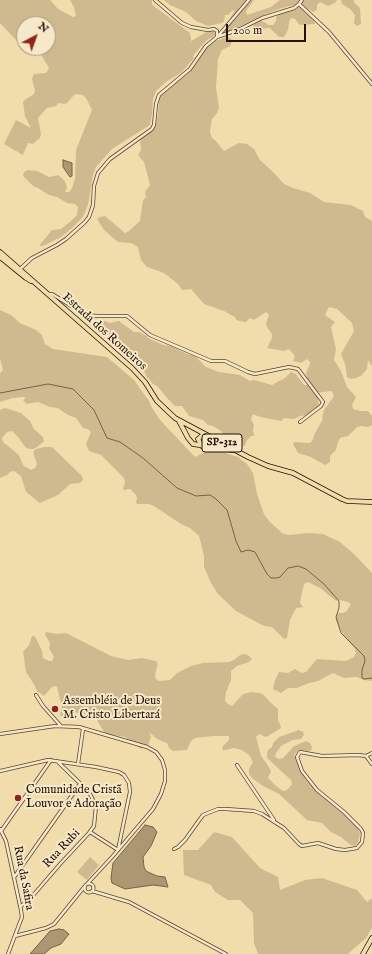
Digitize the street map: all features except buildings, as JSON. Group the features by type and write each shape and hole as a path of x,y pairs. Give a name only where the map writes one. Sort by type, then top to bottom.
{"main road":[{"name":"Estrada dos Romeiros","path":"0,252 19,270"},
{"name":"Estrada dos Romeiros","path":"0,257 28,275 32,281 132,368 161,405 178,420 234,450 260,462 293,473 342,499 347,501 372,502"},
{"path":"178,420 190,442 202,446 234,450"},
{"path":"202,446 198,439 204,434"},
{"path":"363,954 372,938"}],"street":[{"path":"155,0 182,23 191,27 208,30 214,29 217,31 217,37"},
{"path":"19,270 32,258 57,246 85,222 89,217 93,205 94,186 98,172 110,159 152,129 155,120 158,95 190,69 206,46 217,37 249,0"},
{"path":"217,37 244,28 268,16 294,8 302,0"},
{"path":"299,4 330,32 372,84"},
{"path":"46,293 52,294 86,315 127,316 150,335 211,361 225,361 255,374 289,367 298,369 322,402 320,406 300,422"},
{"path":"36,695 61,726"},
{"path":"0,734 61,726 83,728 152,749 160,755 165,770 165,781 157,801 147,816 92,878 57,921 52,925 15,936"},
{"path":"78,764 83,728"},
{"path":"174,849 185,840 200,818 208,812 218,809 254,811 284,828 302,846 322,843 336,849 345,850 357,848 362,842 363,833 361,829 344,812 317,790 302,771 297,757 300,752 322,756 355,754 366,756 372,753"},
{"path":"366,756 372,764"},
{"path":"0,771 41,760 51,760 120,772 128,779 130,792 118,850"},
{"path":"1,830 51,760"},
{"name":"Rua Rubi","path":"21,906 29,900 94,826 96,806 89,792 56,761"},
{"path":"236,765 275,822"},
{"path":"15,876 80,784"},
{"name":"Rua da Safira","path":"1,830 6,841 15,876 22,917 8,954"},
{"path":"90,832 118,850"},
{"path":"92,878 92,891"},
{"path":"86,885 90,884 92,886"},
{"path":"85,890 86,885"},
{"path":"80,892 85,890 88,892 92,891 129,902 226,954"}],"shaded area":[{"path":"0,0 50,0 58,9 73,17 76,16 74,7 70,0 152,0 152,4 155,7 190,33 191,41 210,30 218,34 207,40 195,53 194,58 182,72 166,82 156,91 153,99 150,125 112,149 96,167 93,175 88,205 83,217 61,237 43,246 39,246 52,230 61,229 77,215 78,207 75,204 67,203 33,186 23,176 24,172 28,170 37,171 49,177 58,175 66,184 67,188 65,192 69,192 75,179 76,150 92,110 83,95 75,94 66,104 58,103 56,106 47,108 38,118 41,134 40,138 33,144 28,143 23,155 4,144 16,120 31,128 25,116 23,102 34,94 35,91 32,79 34,74 46,73 49,68 42,56 56,56 56,16 16,16 16,40 0,23"},
{"path":"164,0 254,0 246,11 247,15 271,7 280,0 337,0 335,3 328,6 320,2 314,12 306,8 302,9 314,20 315,24 300,25 295,19 291,18 288,30 284,37 279,37 270,28 257,29 254,27 253,23 261,20 268,25 273,25 276,21 276,17 283,12 296,9 298,5 282,8 266,14 226,33 223,30 234,12 233,10 228,15 225,15 222,23 208,26 196,21 186,12 170,5"},
{"path":"341,0 354,0 360,8 361,24 357,26 354,23 355,15 350,9 342,4"},
{"path":"226,37 231,38 232,42 230,46 222,50 218,59 216,87 219,108 212,119 210,132 212,138 224,151 239,143 247,144 254,149 260,160 284,184 310,193 324,202 351,205 363,211 365,217 372,221 372,366 368,360 367,369 361,376 350,379 347,377 345,364 341,354 354,331 352,323 337,309 329,307 325,315 335,322 331,327 336,349 334,360 341,371 347,387 356,397 352,405 353,409 368,411 372,416 372,425 369,427 357,427 348,436 340,438 336,450 330,456 330,462 325,465 311,457 298,453 293,444 294,442 310,443 312,441 323,419 324,410 334,396 332,391 315,393 318,398 319,407 317,411 310,415 300,416 294,419 284,418 281,421 260,417 253,414 251,419 254,425 254,436 251,436 247,440 245,446 235,444 227,440 221,431 213,426 208,425 203,420 189,416 182,406 175,406 157,386 153,384 143,369 135,364 111,340 108,332 99,323 102,320 110,323 119,321 134,332 139,332 163,345 171,346 187,354 195,356 206,367 219,372 240,375 250,381 254,380 272,385 285,378 291,372 296,374 304,385 309,385 306,373 310,362 307,359 301,363 293,361 295,356 289,349 284,351 267,348 272,338 272,334 267,327 266,323 269,315 266,312 254,320 250,318 244,322 236,320 235,317 224,311 204,304 191,289 182,290 178,284 164,273 147,267 141,260 138,247 131,243 118,242 104,230 97,219 105,216 125,233 140,221 143,200 146,197 145,192 150,185 144,162 138,155 141,150 140,139 155,127 160,94 188,71 202,51 213,41"},
{"path":"63,160 72,163 72,176 70,177 63,167"},
{"path":"0,310 11,315 20,323 36,330 42,335 45,344 53,349 107,357 134,380 160,420 195,457 210,449 220,448 228,454 238,457 247,464 253,473 257,494 264,514 282,533 288,535 309,533 323,534 340,542 355,555 372,573 372,681 357,677 344,678 333,673 318,681 297,688 288,688 281,693 273,689 279,672 288,673 295,669 302,673 306,672 317,659 346,661 354,657 356,653 355,649 344,636 336,621 338,613 346,612 351,604 340,600 336,601 320,588 308,582 304,584 300,603 303,607 295,610 290,620 287,638 284,639 272,627 264,626 236,611 218,594 211,583 204,567 204,556 199,536 190,528 181,524 154,506 149,504 137,504 136,495 130,489 123,490 125,482 124,478 101,455 89,451 86,444 91,432 88,429 83,428 76,418 68,415 58,408 50,407 38,402 26,404 23,400 26,398 23,397 0,402 0,373 3,370 0,359"},
{"path":"5,408 21,413 30,421 34,429 43,437 44,441 34,449 26,448 12,431 7,432 2,438 3,442 19,455 24,466 31,470 35,468 37,464 33,452 36,449 52,447 82,476 83,480 80,483 70,484 58,495 40,503 26,492 21,476 14,471 0,478 0,410"},
{"path":"46,632 57,634 66,633 111,656 128,660 142,658 156,661 158,664 155,677 160,681 170,680 177,673 191,666 203,663 229,662 240,655 245,654 249,656 252,659 249,662 237,666 231,671 231,680 226,692 225,701 232,706 243,694 251,692 260,693 278,709 278,721 281,728 266,737 259,734 256,737 261,756 271,771 268,778 283,791 287,790 292,784 291,780 267,758 267,754 268,750 279,737 299,730 303,732 304,735 301,739 293,740 281,746 275,757 279,759 283,758 294,746 306,741 310,743 312,747 311,751 299,750 294,755 302,773 306,780 316,790 357,826 360,834 358,842 355,846 351,845 341,837 331,832 322,823 307,820 279,794 263,786 252,778 249,774 249,769 253,762 249,755 242,750 234,748 222,750 223,746 229,740 229,736 195,738 191,741 187,750 173,751 169,748 167,743 157,739 149,732 151,737 148,746 141,749 125,737 106,734 96,718 92,715 79,714 70,709 63,717 61,716 62,707 57,687 52,687 44,696 37,691 26,672 23,652 29,645 32,636 36,638 42,651 43,658 52,661 54,657 49,648 50,643 45,635"},
{"path":"145,825 153,827 157,832 151,846 143,857 144,867 146,871 150,873 165,877 168,887 153,885 125,889 112,883 111,878 113,863"},
{"path":"214,832 232,837 260,868 278,877 280,890 305,880 322,878 357,890 367,902 372,898 372,928 366,938 348,954 258,954 254,943 253,913 240,900 228,900 215,892 211,885 184,875 183,850 198,850"},
{"path":"90,857 99,865 87,880 77,872"},
{"path":"59,929 64,930 69,934 61,944 51,948 44,954 30,954 50,931"}],"waterway":[{"path":"0,393 48,384 73,389 94,410 107,438 120,442 143,458 177,488 196,496 210,495 216,499 227,510 236,541 241,552 248,550 255,552 267,574 271,578 280,577 288,568 298,566 306,569 324,584 339,601 339,608 336,617 341,633 364,656 365,661 362,670 362,678 372,678"}],"place":[{"name":"Assembléia de Deus M. Cristo Libertará","path":"55,709"},
{"name":"Comunidade Cristã Louvor e Adoração","path":"18,798"}]}
